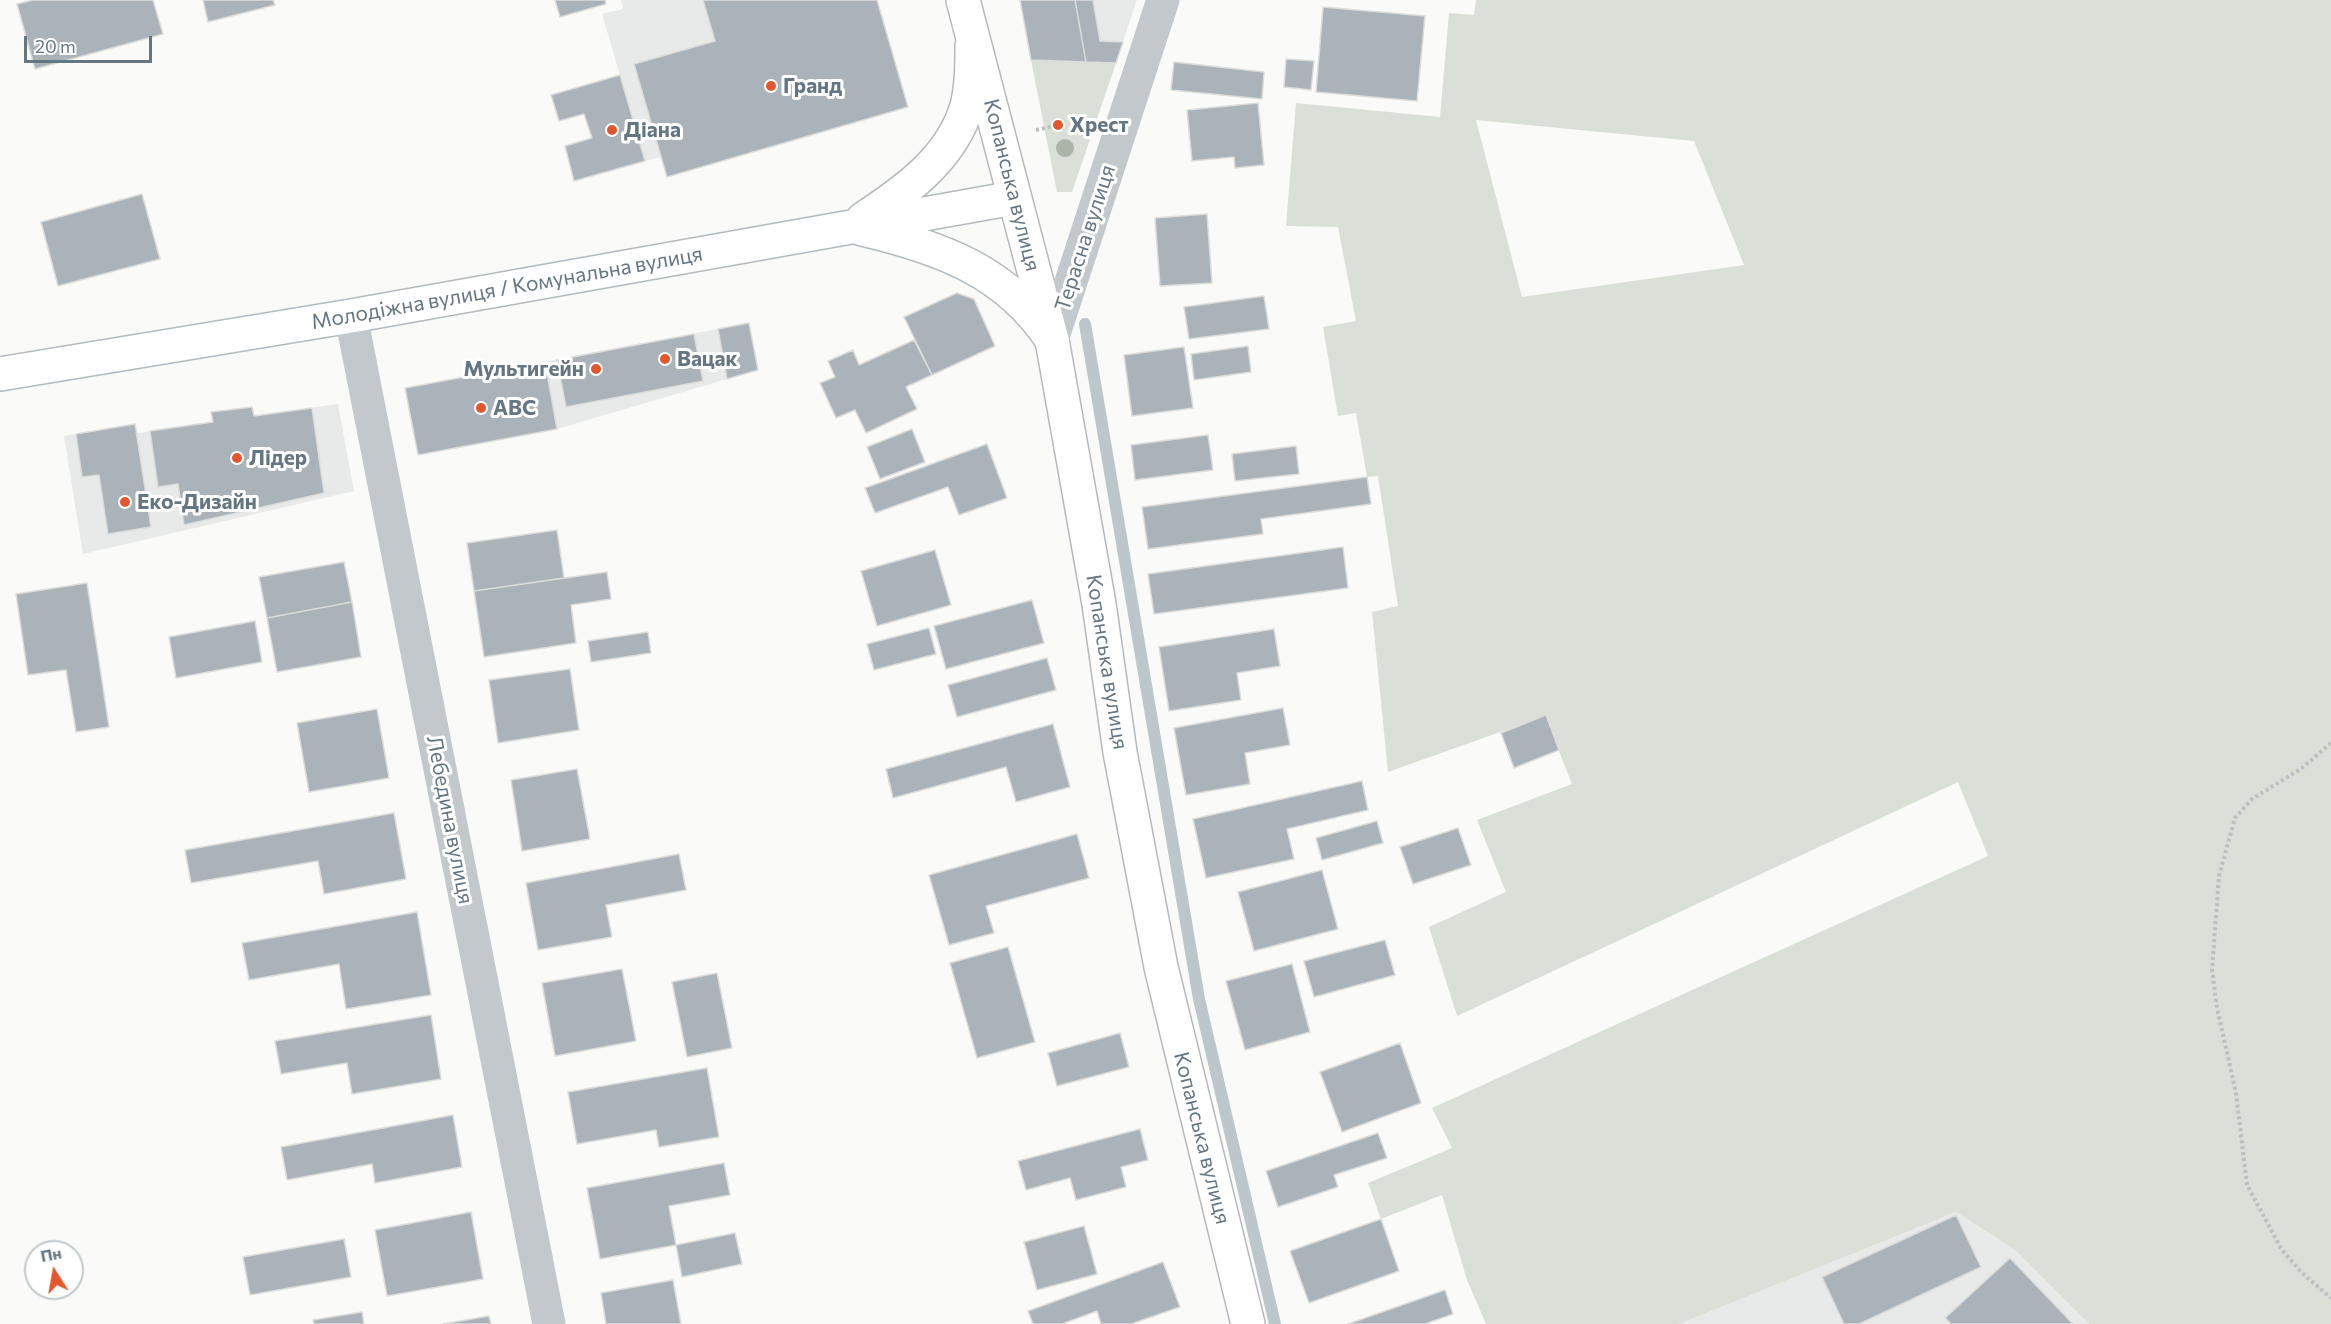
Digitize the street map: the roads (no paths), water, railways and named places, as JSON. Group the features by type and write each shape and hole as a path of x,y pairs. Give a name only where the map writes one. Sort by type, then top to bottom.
{"main road":[{"name":"Копанська вулиця","path":"963,0 1052,340 1099,604 1120,752 1161,967 1248,1324"},
{"path":"852,226 915,183 948,146 967,105 971,84 973,32"},
{"name":"Молодіжна вулиця / Комунальна вулиця","path":"0,374 351,316 1014,198"},
{"path":"852,226 931,248 987,274 1035,314 1052,340"}],"street":[{"name":"Терасна вулиця","path":"1052,340 1163,0"},
{"name":"Лебедина вулиця","path":"351,316 549,1324"}],"waterway":[{"path":"1085,324 1199,999 1275,1324"}],"place":[{"name":"Гранд","path":"771,86"},
{"name":"Хрест","path":"1058,125"},
{"name":"Діана","path":"612,130"},
{"name":"Вацак","path":"665,359"},
{"name":"Мультигейн","path":"596,369"},
{"name":"ABC","path":"481,408"},
{"name":"Лідер","path":"237,458"},
{"name":"Еко-Дизайн","path":"125,502"}]}
